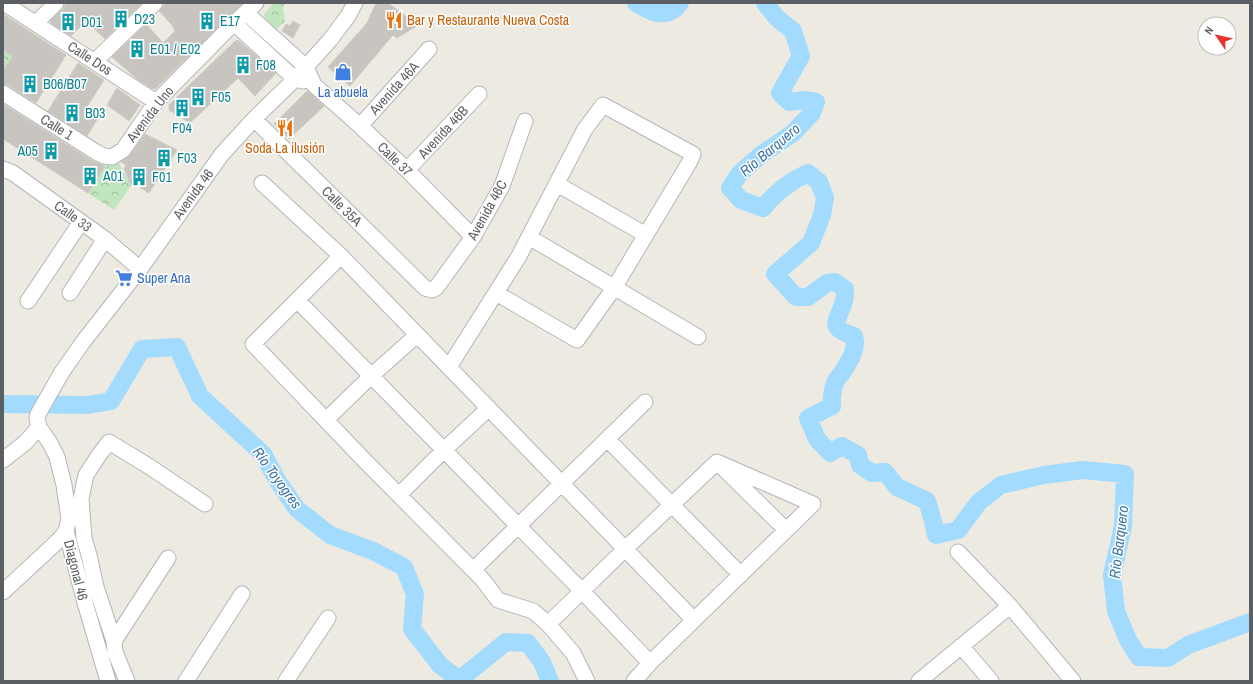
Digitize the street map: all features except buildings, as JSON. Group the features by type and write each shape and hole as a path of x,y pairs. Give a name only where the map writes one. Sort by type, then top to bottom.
{"street":[{"name":"Calle Dos","path":"4,3 156,102"},
{"path":"36,23 56,3"},
{"path":"94,61 155,3"},
{"name":"Avenida 46","path":"3,460 26,442 39,421 46,398 62,372 83,342 140,269 222,154 254,119 295,79 330,40 348,16 355,3"},
{"name":"Calle 37","path":"251,8 306,67 314,85"},
{"name":"Avenida Uno","path":"112,157 123,150 156,102 251,8"},
{"name":"Calle 37","path":"234,24 295,79 314,85 407,170 473,237"},
{"name":"Avenida 46A","path":"360,126 429,49"},
{"name":"Calle 1","path":"3,93 96,152 104,156 112,157"},
{"name":"Avenida 46B","path":"407,170 479,94"},
{"path":"449,367 496,293 520,256 585,129 603,105 693,154 614,288 577,340 496,293"},
{"name":"Calle 35A","path":"254,119 425,288 432,290"},
{"name":"Avenida 46C","path":"432,290 436,288 473,237 502,186 525,121"},
{"name":"Calle 33","path":"3,169 13,173 104,238 140,269"},
{"path":"262,183 341,256 694,620"},
{"path":"557,184 646,236"},
{"path":"28,301 81,222"},
{"path":"529,237 698,337"},
{"path":"70,293 104,238"},
{"path":"341,256 253,344 483,580 498,600 533,611 548,624 573,653 587,681"},
{"path":"297,300 650,663"},
{"path":"326,420 417,335"},
{"path":"473,570 645,402"},
{"path":"399,495 488,408"},
{"name":"Diagonal 46","path":"39,421 57,457 64,485 69,519 66,531 108,681"},
{"path":"607,439 741,575"},
{"path":"127,681 115,652 114,641 96,587 84,538 81,499 86,475 109,442 150,467 205,504"},
{"path":"548,624 717,462"},
{"path":"634,681 650,663 813,504 717,462"},
{"path":"717,462 786,530"},
{"path":"3,592 60,539 66,531"},
{"path":"958,552 1010,606 1066,679"},
{"path":"114,641 168,558"},
{"path":"186,681 242,594"},
{"path":"919,681 1010,606"},
{"path":"286,681 328,618"},
{"path":"961,646 990,681"}],"green space":[{"path":"274,3 286,3 283,7 285,21 276,30 265,22 264,14"},
{"path":"22,26 29,31 3,71 3,55"},
{"path":"119,163 131,186 114,210 88,193 105,166"}],"waterway":[{"name":"Río Barquero","path":"636,3 649,10 659,13 668,12 676,8 680,3"},
{"name":"Río Barquero","path":"765,3 777,18 793,31 801,56 780,93 789,102 804,100 816,102 812,113 793,133 762,154 740,173 730,188 741,200 763,208 783,188 808,173 819,182 825,198 822,215 811,243 775,274 796,297 808,297 827,283 835,282 845,289 844,301 836,323 840,330 854,336 855,345 853,354 837,379 833,392 832,406 808,418 817,439 830,453 842,446 858,455 860,465 872,473 885,472 897,487 927,501 936,535 958,530 979,502 1001,485 1044,475 1083,470 1125,474 1123,526 1112,575 1116,611 1128,640 1139,657 1168,658 1188,645 1250,622"},
{"name":"Río Toyogres","path":"3,404 88,405 111,401 142,349 177,347 200,396 263,454 277,480 297,509 330,535 373,551 404,567 415,594 412,629 440,665 459,680 506,642 528,643 542,662 550,681"}],"place":[{"name":"D23","path":"121,19"},
{"name":"Bar y Restaurante Nueva Costa","path":"394,20"},
{"name":"E17","path":"207,21"},
{"name":"D01","path":"68,22"},
{"name":"E01 / E02","path":"137,49"},
{"name":"F08","path":"243,65"},
{"name":"La abuela","path":"343,72"},
{"name":"B06/B07","path":"30,84"},
{"name":"F05","path":"198,97"},
{"name":"F04","path":"182,108"},
{"name":"B03","path":"72,113"},
{"name":"Soda La ilusión","path":"285,128"},
{"name":"A05","path":"51,151"},
{"name":"F03","path":"164,158"},
{"name":"A01","path":"90,176"},
{"name":"F01","path":"139,177"},
{"name":"Super Ana","path":"124,278"}]}
